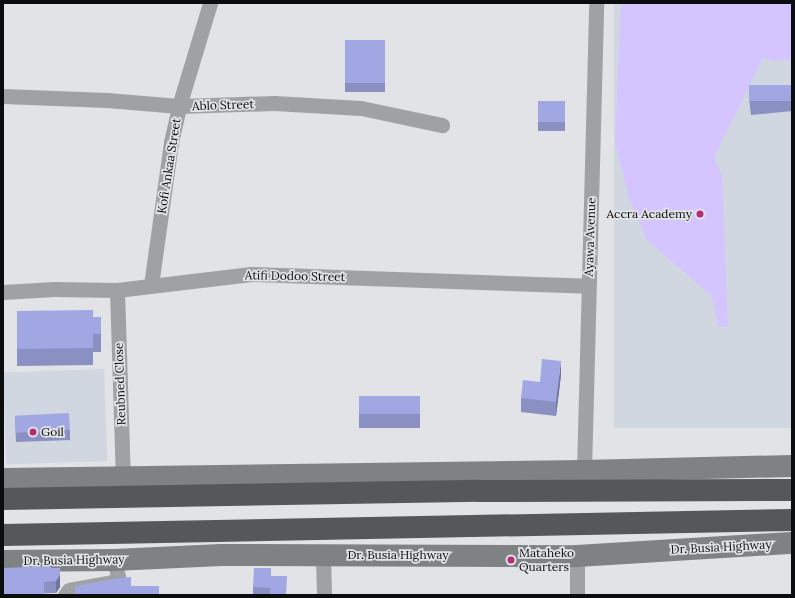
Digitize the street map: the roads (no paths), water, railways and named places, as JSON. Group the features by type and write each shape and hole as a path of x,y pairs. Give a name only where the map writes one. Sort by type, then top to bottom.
{"highway":[{"path":"3,499 479,491 792,490"},
{"name":"Dr. Busia Highway","path":"3,535 792,520"}],"street":[{"name":"Kofi Ankaa Street","path":"151,285 171,142 179,106 210,3"},
{"name":"Ayawa Avenue","path":"584,471 596,3"},
{"name":"Ablo Street","path":"3,96 108,100 179,106 274,103 361,108 442,125"},
{"name":"Atifi Dodoo Street","path":"3,292 54,289 117,290 251,274 588,286"},
{"name":"Reubned Close","path":"117,290 123,478"},
{"path":"3,479 584,471 792,466"},
{"name":"Dr. Busia Highway","path":"3,561 114,560 221,555 324,554 577,556 792,543"},
{"path":"324,554 324,595"},
{"path":"577,556 577,595"},
{"path":"65,595 69,590 114,582 117,580 118,576 114,560"}],"place":[{"name":"Accra Academy","path":"700,214"},
{"name":"Goil","path":"33,432"},
{"name":"Mataheko Quarters","path":"511,560"}]}
